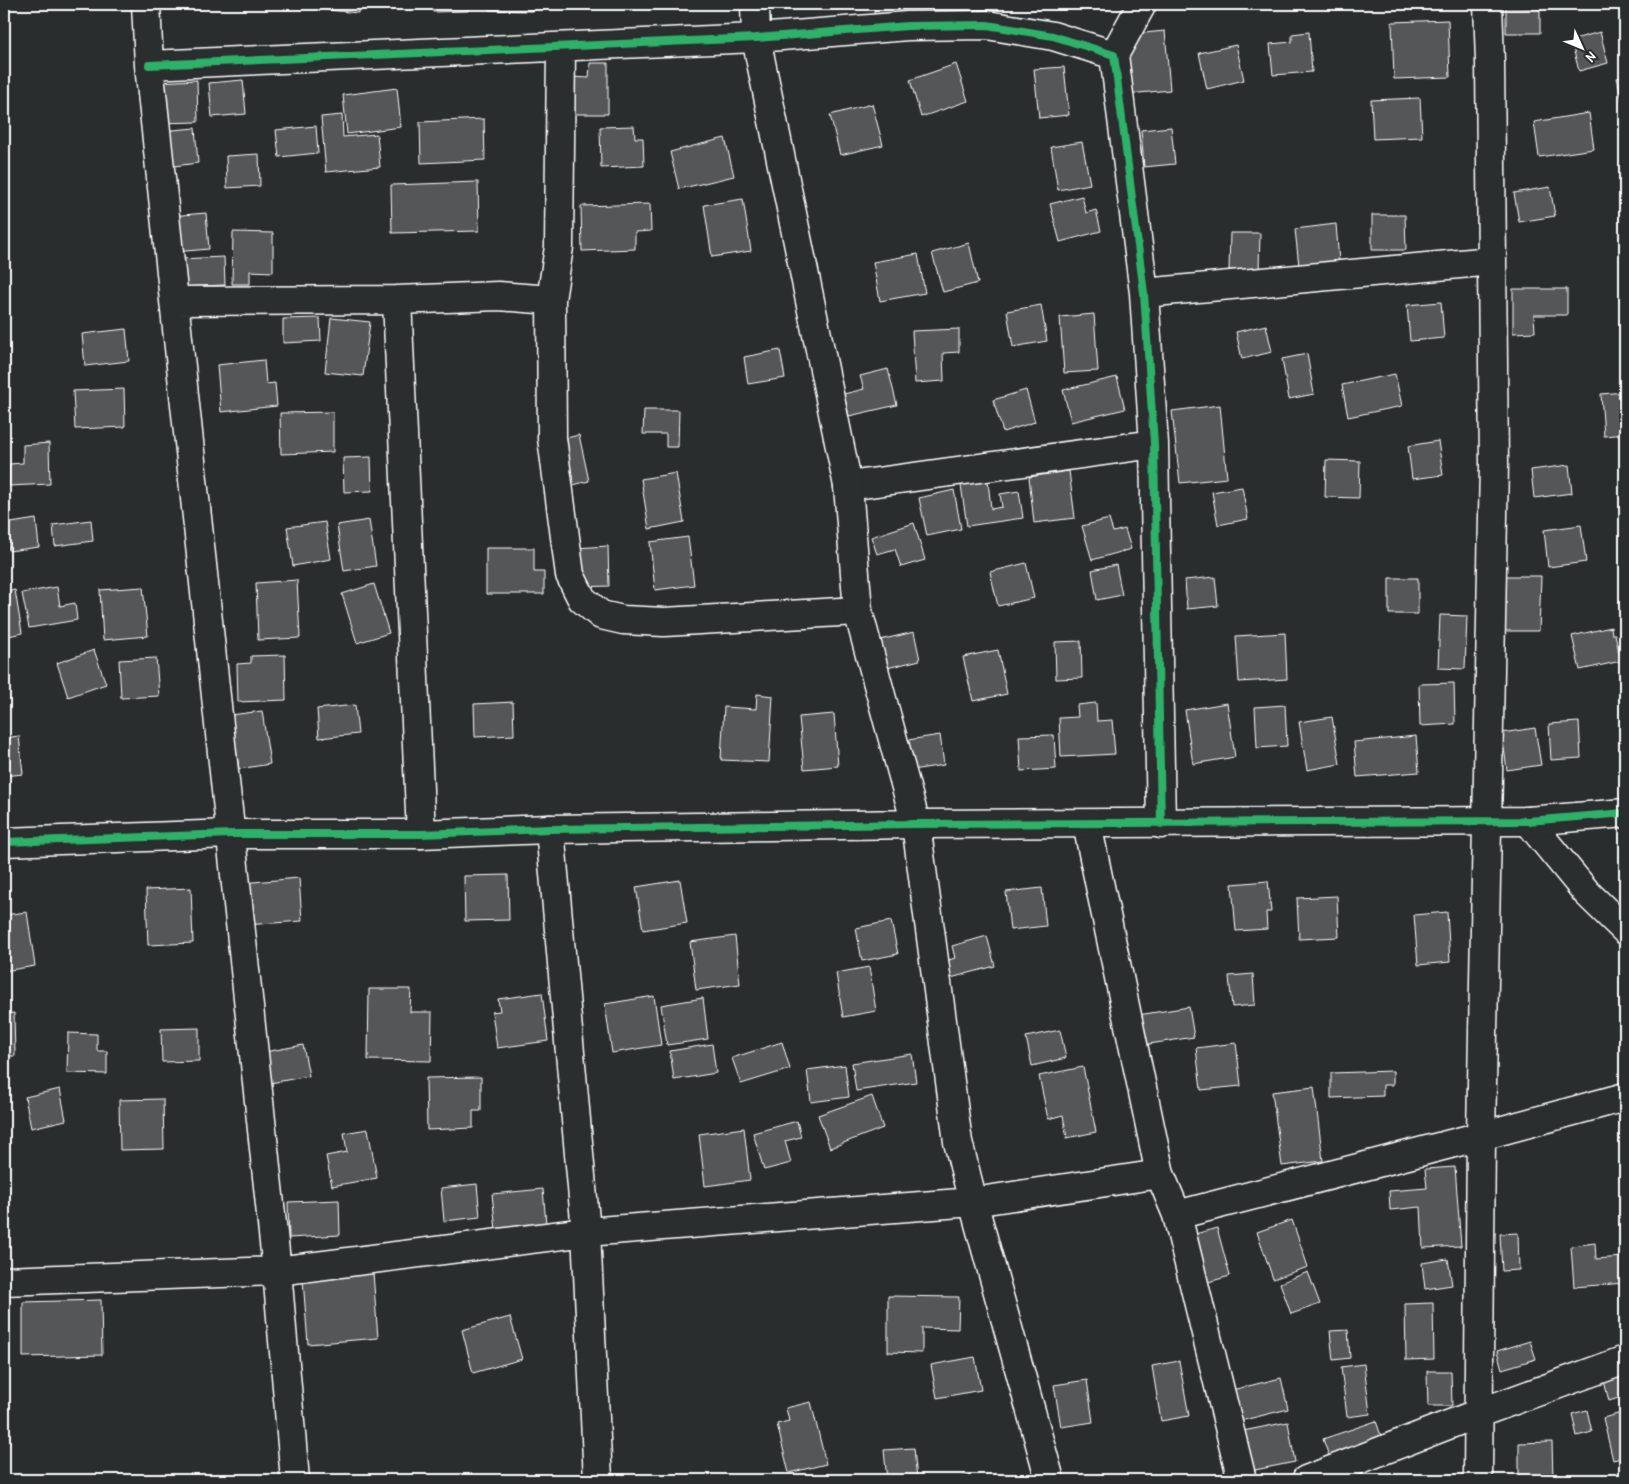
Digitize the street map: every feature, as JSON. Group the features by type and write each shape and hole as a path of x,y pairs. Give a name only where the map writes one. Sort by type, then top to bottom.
{"street":[{"path":"146,4 149,65 232,834 277,1271 295,1480"},
{"path":"755,4 756,38 848,486 858,611 916,824 958,1142 1050,1480"},
{"path":"1142,4 1114,55 1144,293 1154,444 1161,824"},
{"path":"1478,1480 1481,1136 1494,464 1488,4"},
{"path":"149,65 756,38 908,26 987,25 1053,36 1114,55"},
{"path":"561,47 559,246 551,300 552,438 570,575 582,599 601,615 623,620 664,622 858,611"},
{"path":"1144,293 1492,261"},
{"path":"175,301 398,300 498,296 551,300"},
{"path":"398,300 421,834"},
{"path":"848,486 1154,444"},
{"path":"4,842 232,834 421,834 550,829 916,824 1486,822 1528,821 1625,813"},
{"path":"1528,821 1587,893 1625,930"},
{"path":"1087,824 1160,1174 1177,1215 1242,1480"},
{"path":"550,829 586,1232 598,1480"},
{"path":"1177,1215 1625,1097"},
{"path":"4,1280 277,1271 586,1232 973,1202 1160,1174"},
{"path":"1306,1480 1479,1413 1625,1360"}],"building":[{"path":"311,4 359,4 358,13 310,8"},
{"path":"433,4 468,4 468,11 433,12"},
{"path":"489,4 532,4 532,11 489,10"},
{"path":"875,4 906,4 904,25 873,21"},
{"path":"1506,7 1540,8 1540,33 1506,33"},
{"path":"1448,20 1450,77 1394,79 1392,22"},
{"path":"1165,31 1170,90 1129,94 1124,35"},
{"path":"1309,32 1312,72 1273,75 1270,44 1292,42 1292,34"},
{"path":"1600,32 1608,63 1579,71 1571,40"},
{"path":"1236,45 1244,80 1207,89 1199,53"},
{"path":"590,63 608,63 608,114 571,114 571,77 589,78"},
{"path":"956,64 968,101 921,117 910,80"},
{"path":"1064,67 1069,115 1039,118 1034,69"},
{"path":"1625,76 1625,112 1617,78"},
{"path":"197,80 198,122 158,123 158,82"},
{"path":"243,80 246,114 212,117 209,83"},
{"path":"397,88 401,127 347,134 343,95"},
{"path":"1420,98 1422,137 1373,139 1371,100"},
{"path":"872,104 883,145 840,155 830,115"},
{"path":"1589,113 1594,149 1539,157 1534,122"},
{"path":"342,115 343,137 377,134 380,167 326,172 321,117"},
{"path":"484,119 485,160 421,163 420,122"},
{"path":"316,126 318,153 279,157 276,130"},
{"path":"634,126 635,138 643,138 644,166 601,168 600,127"},
{"path":"1171,127 1175,164 1144,167 1141,130"},
{"path":"195,128 198,163 166,167 162,131"},
{"path":"725,138 734,176 679,189 670,152"},
{"path":"1082,142 1090,184 1058,190 1051,147"},
{"path":"259,154 260,186 227,188 226,156"},
{"path":"478,182 479,231 392,233 391,185"},
{"path":"1550,187 1555,216 1519,222 1514,193"},
{"path":"1082,196 1086,213 1096,210 1101,231 1060,242 1050,204"},
{"path":"743,199 751,251 712,257 704,205"},
{"path":"650,204 651,231 635,232 635,249 582,251 581,206"},
{"path":"206,213 209,249 174,252 171,216"},
{"path":"1372,215 1405,215 1406,250 1372,250"},
{"path":"1336,224 1339,262 1299,266 1295,229"},
{"path":"233,232 273,233 273,272 250,271 250,284 232,284"},
{"path":"1230,233 1260,233 1259,270 1229,270"},
{"path":"969,243 978,283 943,292 932,253"},
{"path":"918,254 925,293 880,301 873,262"},
{"path":"224,257 225,285 179,287 178,259"},
{"path":"1513,289 1567,289 1567,315 1534,315 1535,332 1513,333"},
{"path":"1441,302 1444,338 1410,341 1407,305"},
{"path":"1041,305 1047,341 1013,347 1007,311"},
{"path":"1094,314 1098,371 1064,373 1060,317"},
{"path":"320,318 321,341 283,343 283,319"},
{"path":"331,318 370,322 363,376 325,372"},
{"path":"1266,325 1272,352 1242,359 1236,332"},
{"path":"126,329 129,361 85,366 82,334"},
{"path":"959,329 959,352 943,353 944,381 915,383 912,331"},
{"path":"780,350 785,378 748,384 744,357"},
{"path":"1307,354 1314,394 1289,399 1282,359"},
{"path":"264,360 266,384 275,383 277,406 221,412 217,365"},
{"path":"888,369 897,405 849,416 844,394 864,389 860,376"},
{"path":"1395,374 1402,406 1348,417 1342,385"},
{"path":"1117,377 1125,409 1071,422 1063,390"},
{"path":"124,389 125,427 75,429 73,391"},
{"path":"1026,390 1035,422 1003,432 993,400"},
{"path":"1625,392 1625,434 1604,436 1601,394"},
{"path":"1220,405 1227,478 1180,483 1172,411"},
{"path":"644,410 679,410 678,447 666,447 666,434 643,434"},
{"path":"333,412 333,452 281,454 280,413"},
{"path":"579,435 589,481 561,488 550,442"},
{"path":"1438,441 1443,475 1412,479 1408,446"},
{"path":"49,443 50,484 9,486 9,464 23,463 23,445"},
{"path":"371,457 372,491 344,492 343,458"},
{"path":"1326,460 1360,461 1359,498 1325,497"},
{"path":"1569,465 1572,493 1534,498 1531,470"},
{"path":"1069,471 1075,518 1034,523 1029,477"},
{"path":"676,473 684,522 649,529 641,479"},
{"path":"988,481 991,509 1002,507 1000,494 1019,491 1023,518 967,526 961,485"},
{"path":"1242,487 1248,519 1218,525 1212,492"},
{"path":"954,490 961,529 927,536 919,498"},
{"path":"36,519 39,547 9,551 5,524"},
{"path":"1109,519 1113,532 1125,529 1131,549 1092,560 1082,526"},
{"path":"91,520 93,541 55,546 53,525"},
{"path":"369,520 376,566 344,571 337,525"},
{"path":"325,522 331,559 293,566 287,527"},
{"path":"914,523 925,560 901,567 895,549 877,554 871,537"},
{"path":"1581,525 1586,562 1548,567 1544,530"},
{"path":"688,537 694,585 655,590 650,542"},
{"path":"608,546 609,586 577,587 575,548"},
{"path":"486,548 534,548 534,572 544,572 544,594 486,594"},
{"path":"1026,563 1034,598 998,606 990,572"},
{"path":"1116,565 1122,595 1097,600 1092,570"},
{"path":"1506,576 1541,576 1539,631 1505,631"},
{"path":"1215,577 1218,606 1187,609 1185,580"},
{"path":"1389,578 1418,578 1418,614 1389,614"},
{"path":"297,580 300,638 258,640 256,583"},
{"path":"374,584 389,633 357,643 342,594"},
{"path":"57,587 60,606 75,603 77,620 29,628 22,593"},
{"path":"143,587 148,636 103,640 100,590"},
{"path":"15,590 22,633 4,637 4,592"},
{"path":"1625,603 1625,624 1624,625 1622,604"},
{"path":"1440,615 1467,616 1465,669 1438,668"},
{"path":"1611,627 1612,634 1615,634 1621,661 1580,670 1572,636"},
{"path":"914,632 920,660 887,668 880,640"},
{"path":"1285,633 1287,679 1239,682 1236,636"},
{"path":"1081,641 1082,678 1056,679 1055,642"},
{"path":"94,650 106,684 68,697 57,663"},
{"path":"998,650 1007,694 973,701 963,657"},
{"path":"285,655 286,700 238,702 237,664 251,663 251,656"},
{"path":"156,658 159,696 121,698 119,660"},
{"path":"1454,683 1455,724 1420,726 1419,684"},
{"path":"757,694 773,696 769,762 721,760 724,707 756,709"},
{"path":"513,702 514,735 475,737 474,704"},
{"path":"1096,703 1097,721 1112,720 1115,754 1061,757 1059,718 1078,717 1077,705"},
{"path":"1227,703 1235,757 1193,764 1185,710"},
{"path":"355,705 358,734 319,738 317,709"},
{"path":"1285,705 1287,746 1257,748 1255,707"},
{"path":"262,711 270,764 239,769 231,715"},
{"path":"834,714 838,766 804,769 799,717"},
{"path":"1332,717 1340,764 1307,770 1299,722"},
{"path":"1579,722 1581,758 1551,760 1549,724"},
{"path":"1535,728 1541,765 1507,770 1502,733"},
{"path":"940,735 944,765 912,770 908,740"},
{"path":"1054,735 1056,769 1021,771 1019,736"},
{"path":"19,736 23,774 4,776 4,738"},
{"path":"1416,736 1419,772 1357,777 1354,742"},
{"path":"508,875 509,920 465,921 464,876"},
{"path":"299,878 302,921 245,925 242,883"},
{"path":"680,880 687,923 643,930 636,887"},
{"path":"1268,881 1271,912 1266,912 1267,929 1236,931 1232,884"},
{"path":"191,888 193,943 148,945 146,890"},
{"path":"1042,888 1046,926 1010,930 1006,892"},
{"path":"1337,896 1339,937 1299,939 1297,898"},
{"path":"27,912 35,966 4,971 4,915"},
{"path":"1447,912 1450,962 1418,965 1414,915"},
{"path":"891,921 898,954 862,961 856,928"},
{"path":"735,936 740,984 696,990 690,942"},
{"path":"987,936 995,966 947,979 943,962 955,958 952,946"},
{"path":"869,967 876,1011 843,1017 836,973"},
{"path":"1253,974 1255,1005 1232,1007 1229,976"},
{"path":"369,989 411,989 410,1012 432,1012 431,1061 368,1060"},
{"path":"542,993 548,1041 497,1048 492,1012 500,1011 498,999"},
{"path":"654,996 661,1045 612,1053 605,1004"},
{"path":"703,998 708,1039 667,1045 661,1005"},
{"path":"1189,1007 1194,1037 1143,1045 1138,1015"},
{"path":"14,1013 15,1056 4,1056 4,1014"},
{"path":"199,1028 199,1061 162,1062 161,1029"},
{"path":"1060,1030 1066,1058 1032,1066 1026,1037"},
{"path":"68,1033 97,1034 97,1051 107,1051 107,1074 67,1073"},
{"path":"782,1042 790,1069 741,1084 732,1058"},
{"path":"1236,1043 1241,1086 1201,1090 1196,1048"},
{"path":"712,1044 716,1073 674,1080 670,1051"},
{"path":"303,1045 309,1076 265,1084 259,1053"},
{"path":"912,1054 916,1082 856,1091 852,1063"},
{"path":"845,1065 849,1097 811,1102 807,1070"},
{"path":"1083,1067 1096,1132 1067,1138 1063,1115 1048,1119 1039,1076"},
{"path":"1393,1071 1393,1085 1383,1085 1383,1096 1331,1098 1331,1073"},
{"path":"481,1077 481,1111 473,1111 473,1128 427,1130 426,1078"},
{"path":"1314,1087 1323,1161 1282,1166 1272,1092"},
{"path":"60,1089 66,1120 31,1128 25,1097"},
{"path":"872,1096 883,1128 830,1148 818,1115"},
{"path":"163,1099 164,1149 120,1150 119,1100"},
{"path":"797,1121 801,1137 785,1141 791,1163 764,1170 753,1133"},
{"path":"744,1128 750,1180 705,1186 699,1134"},
{"path":"368,1129 377,1178 332,1186 326,1156 347,1152 344,1133"},
{"path":"4,1140 8,1170 4,1171"},
{"path":"1455,1167 1461,1246 1423,1248 1421,1207 1390,1210 1389,1191 1427,1188 1425,1169"},
{"path":"477,1184 480,1217 444,1221 441,1188"},
{"path":"543,1189 546,1224 496,1230 492,1194"},
{"path":"339,1200 340,1235 289,1238 288,1202"},
{"path":"1292,1220 1308,1267 1273,1279 1257,1232"},
{"path":"1217,1228 1230,1276 1201,1284 1188,1236"},
{"path":"1518,1233 1519,1270 1502,1271 1500,1234"},
{"path":"1595,1243 1596,1259 1623,1257 1625,1283 1574,1287 1571,1246"},
{"path":"1448,1259 1452,1285 1425,1289 1422,1263"},
{"path":"1308,1272 1320,1304 1291,1314 1280,1283"},
{"path":"373,1273 378,1338 308,1344 303,1280"},
{"path":"888,1296 959,1297 958,1329 922,1328 922,1353 888,1352"},
{"path":"101,1300 102,1355 23,1357 23,1302"},
{"path":"1433,1303 1434,1359 1406,1360 1405,1304"},
{"path":"510,1317 522,1359 473,1373 462,1330"},
{"path":"1348,1330 1350,1358 1333,1360 1330,1331"},
{"path":"1530,1341 1536,1359 1502,1369 1497,1351"},
{"path":"975,1357 981,1390 937,1398 931,1365"},
{"path":"1179,1361 1189,1416 1161,1421 1152,1366"},
{"path":"1364,1364 1370,1414 1347,1417 1341,1367"},
{"path":"1427,1371 1451,1371 1452,1406 1428,1406"},
{"path":"1625,1375 1625,1396 1609,1401 1604,1381"},
{"path":"1281,1378 1288,1409 1236,1422 1228,1391"},
{"path":"1087,1380 1093,1422 1061,1427 1054,1385"},
{"path":"811,1402 826,1464 789,1473 777,1424 789,1421 786,1408"},
{"path":"1587,1410 1592,1432 1577,1436 1572,1414"},
{"path":"1625,1412 1625,1457 1613,1460 1603,1418"},
{"path":"1376,1421 1383,1442 1330,1459 1323,1439"},
{"path":"1288,1422 1295,1462 1240,1473 1233,1433"},
{"path":"1552,1442 1553,1480 1519,1480 1519,1443"},
{"path":"914,1448 917,1480 887,1480 884,1450"},
{"path":"970,1475 972,1480 952,1480"},
{"path":"821,1476 821,1480 782,1480 782,1479"},
{"path":"1378,1476 1378,1480 1357,1480"}],"cycle path":[{"path":"149,65 756,38 908,26 987,25 1053,36 1114,55 1144,293 1154,444 1161,824"},
{"path":"4,842 232,834 421,834 550,829 916,824 1528,821 1625,813"}]}
